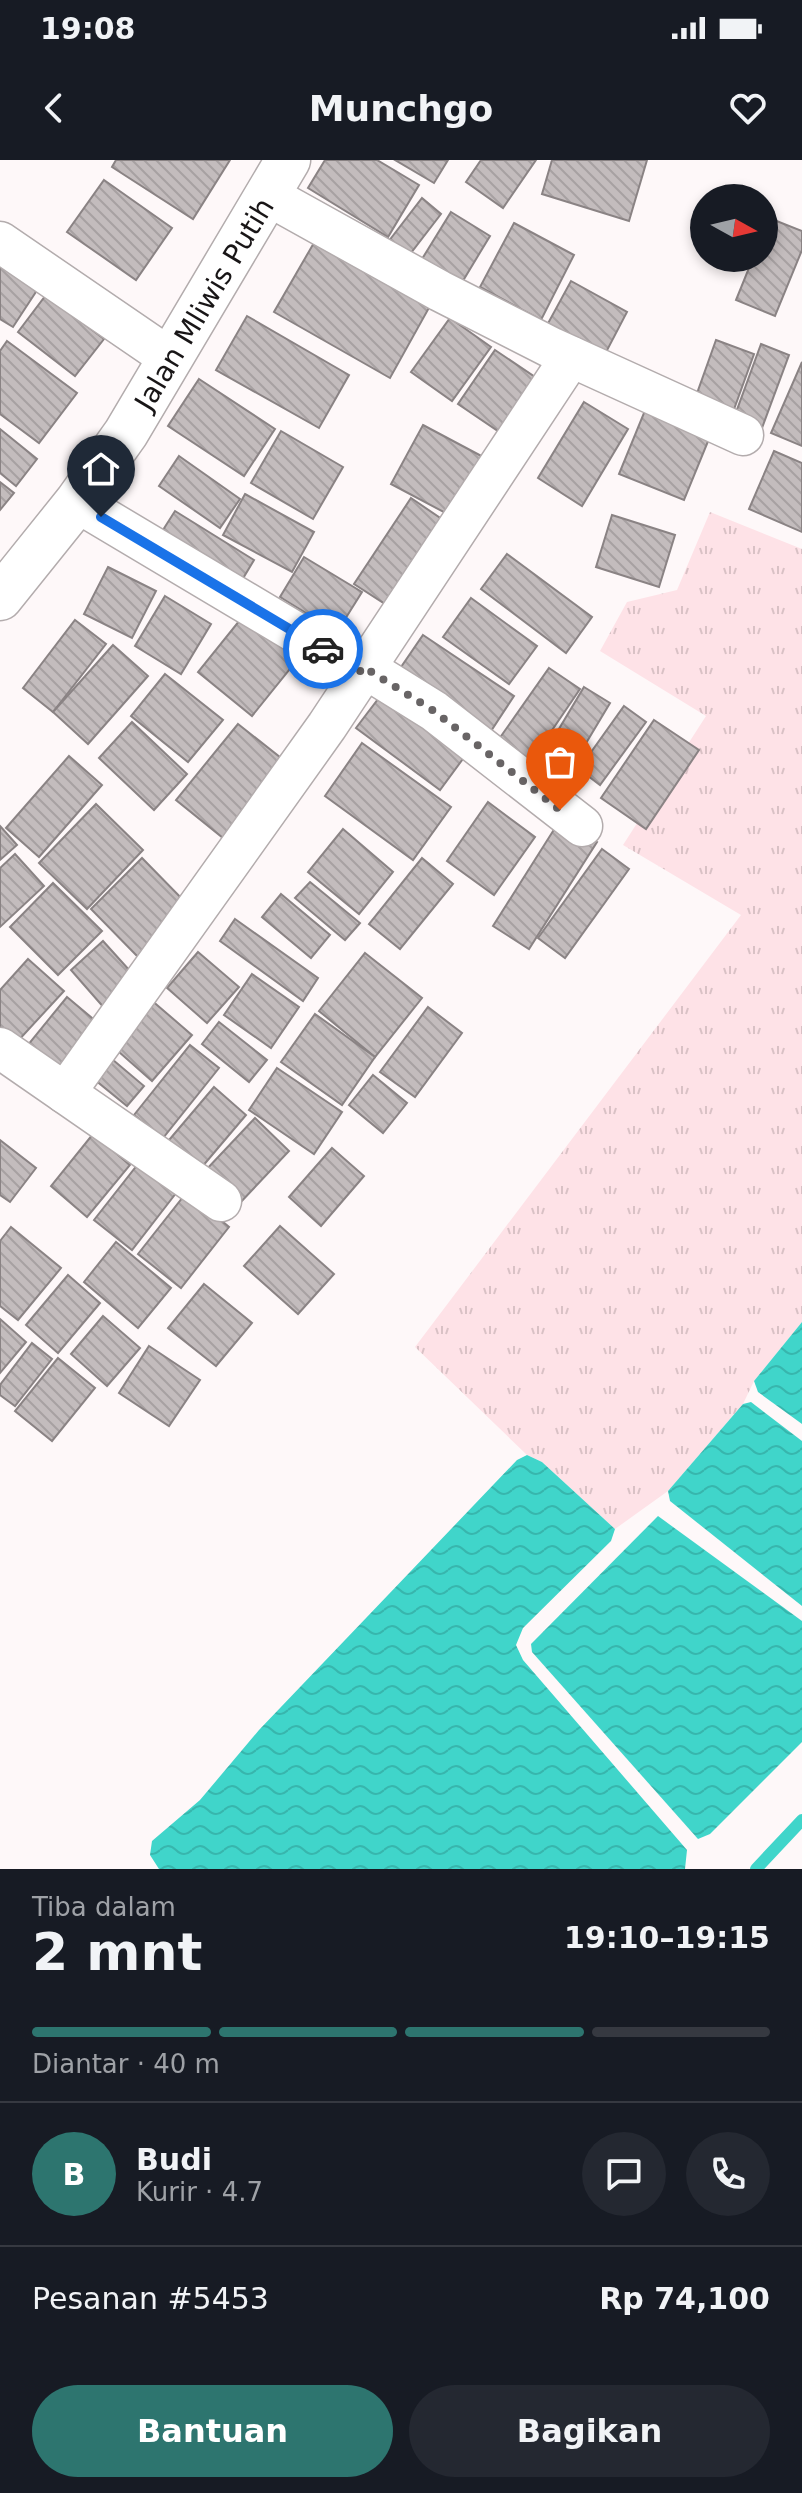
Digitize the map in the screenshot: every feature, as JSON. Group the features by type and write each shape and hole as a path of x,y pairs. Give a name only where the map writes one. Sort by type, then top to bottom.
{"street":[{"path":"279,178 440,291 571,357 743,435"},
{"name":"Jalan Mliwis Putih","path":"0,598 77,502 126,433 279,178"},
{"path":"0,242 171,359"},
{"path":"65,1093 327,726 571,357"},
{"path":"77,502 434,711 582,826"},
{"path":"0,1048 221,1201"}],"green space":[{"path":"710,512 802,549 802,1322 754,1381 743,1404 668,1491 615,1529 542,1462 527,1455 415,1347 741,915 623,845 706,716 600,651 627,602 677,590"}],"water":[{"path":"802,1322 802,1424 758,1392 754,1381"},
{"path":"751,1402 802,1441 802,1606 670,1501 668,1491 743,1404"},
{"path":"527,1455 542,1462 615,1529 611,1541 523,1628 516,1645 523,1660 687,1850 685,1869 159,1869 150,1855 152,1841 200,1800 259,1730 517,1460"},
{"path":"658,1516 802,1621 802,1742 710,1834 698,1839 532,1652 531,1644"}],"building":[{"path":"116,160 230,160 193,219 112,167"},
{"path":"325,160 377,160 419,185 388,237 308,188"},
{"path":"395,160 448,160 434,183"},
{"path":"481,160 536,160 503,208 466,182"},
{"path":"552,160 647,160 629,221 542,194"},
{"path":"104,180 172,228 136,280 67,232"},
{"path":"422,198 441,214 404,262 385,246"},
{"path":"451,212 490,236 461,284 422,259"},
{"path":"778,222 802,231 802,250 775,316 736,300 747,272 778,272"},
{"path":"514,223 574,255 541,320 480,287"},
{"path":"315,241 430,306 390,378 274,312"},
{"path":"0,264 45,278 13,327 0,319"},
{"path":"571,281 627,312 603,358 546,327"},
{"path":"46,295 104,339 75,376 18,332"},
{"path":"247,316 349,375 319,428 216,370"},
{"path":"450,318 491,347 452,401 411,372"},
{"path":"716,340 754,354 733,412 695,399"},
{"path":"7,341 77,393 39,443 0,414 0,351"},
{"path":"761,344 789,355 762,428 734,418"},
{"path":"495,350 547,385 511,440 458,404"},
{"path":"802,362 802,446 771,433"},
{"path":"199,379 275,429 244,476 168,426"},
{"path":"584,402 628,429 582,506 538,478"},
{"path":"646,408 711,434 684,500 619,474"},
{"path":"423,425 487,459 455,518 391,484"},
{"path":"0,429 37,459 16,486 0,473"},
{"path":"281,431 343,467 313,519 251,483"},
{"path":"774,451 802,463 802,532 749,509"},
{"path":"179,456 240,499 220,528 159,486"},
{"path":"0,482 14,493 0,510"},
{"path":"245,494 314,532 292,572 223,535"},
{"path":"411,498 452,526 396,611 354,584"},
{"path":"175,511 254,560 236,590 156,541"},
{"path":"612,515 675,535 659,587 596,567"},
{"path":"507,554 592,617 566,653 481,589"},
{"path":"304,557 362,592 337,632 280,597"},
{"path":"108,567 156,591 132,638 84,614"},
{"path":"165,596 211,624 181,674 135,646"},
{"path":"471,598 537,646 509,684 443,637"},
{"path":"244,615 298,659 252,716 198,672"},
{"path":"75,620 106,644 53,712 23,688"},
{"path":"423,635 514,696 491,731 399,670"},
{"path":"113,645 148,676 88,744 53,712"},
{"path":"549,668 580,689 531,761 499,739"},
{"path":"165,674 223,720 188,762 131,716"},
{"path":"584,687 610,703 570,770 544,754"},
{"path":"385,690 468,752 440,790 356,728"},
{"path":"624,706 646,722 600,785 579,769"},
{"path":"654,720 699,750 646,829 601,798"},
{"path":"132,722 187,774 154,810 99,758"},
{"path":"238,724 290,765 228,842 176,800"},
{"path":"362,743 451,807 413,860 325,796"},
{"path":"69,756 102,785 39,857 6,828"},
{"path":"488,802 535,837 494,895 447,861"},
{"path":"96,804 143,850 87,909 39,863"},
{"path":"560,820 597,842 529,949 493,926"},
{"path":"0,826 17,845 0,860"},
{"path":"343,829 393,872 359,914 308,872"},
{"path":"602,849 629,869 565,958 538,938"},
{"path":"15,854 44,886 0,927 0,868"},
{"path":"142,858 192,909 141,960 91,909"},
{"path":"422,858 453,884 400,949 369,924"},
{"path":"310,882 360,923 345,940 295,898"},
{"path":"53,883 102,931 58,975 10,927"},
{"path":"281,894 330,935 311,958 262,917"},
{"path":"235,919 318,978 303,1001 220,941"},
{"path":"103,941 139,981 106,1010 71,970"},
{"path":"198,952 239,987 207,1023 167,988"},
{"path":"365,953 422,998 375,1057 319,1011"},
{"path":"28,959 64,991 16,1043 0,1028 0,990"},
{"path":"252,974 299,1007 271,1048 224,1015"},
{"path":"67,997 104,1028 64,1077 27,1046"},
{"path":"150,999 192,1035 152,1081 111,1045"},
{"path":"428,1007 462,1033 415,1097 380,1072"},
{"path":"315,1014 375,1057 342,1105 281,1062"},
{"path":"219,1022 267,1060 249,1082 202,1044"},
{"path":"190,1045 219,1068 163,1138 134,1115"},
{"path":"106,1054 144,1086 127,1106 89,1075"},
{"path":"277,1068 342,1112 314,1154 249,1110"},
{"path":"373,1075 407,1103 383,1133 349,1105"},
{"path":"214,1087 246,1115 196,1174 164,1146"},
{"path":"255,1118 289,1151 238,1205 204,1172"},
{"path":"93,1134 130,1165 87,1217 51,1186"},
{"path":"0,1140 36,1168 10,1202 0,1195"},
{"path":"332,1148 364,1176 321,1226 289,1197"},
{"path":"142,1159 180,1188 132,1250 94,1220"},
{"path":"187,1192 229,1227 181,1288 138,1254"},
{"path":"280,1226 334,1274 298,1314 244,1266"},
{"path":"11,1227 61,1268 18,1320 0,1306 0,1241"},
{"path":"116,1242 171,1288 138,1328 84,1282"},
{"path":"68,1275 100,1303 58,1353 26,1325"},
{"path":"204,1284 252,1323 216,1366 168,1328"},
{"path":"103,1316 140,1348 107,1386 71,1354"},
{"path":"0,1319 26,1342 0,1373"},
{"path":"32,1343 52,1359 15,1406 0,1395 0,1385"},
{"path":"149,1346 200,1380 169,1426 119,1393"},
{"path":"58,1358 95,1388 52,1441 15,1411"}],"waterway":[{"path":"756,1869 802,1820"}],"way so far":[{"path":"323,649 362,672 365,668 434,711 560,810"}],"route":[{"path":"101,517 323,649"}]}
